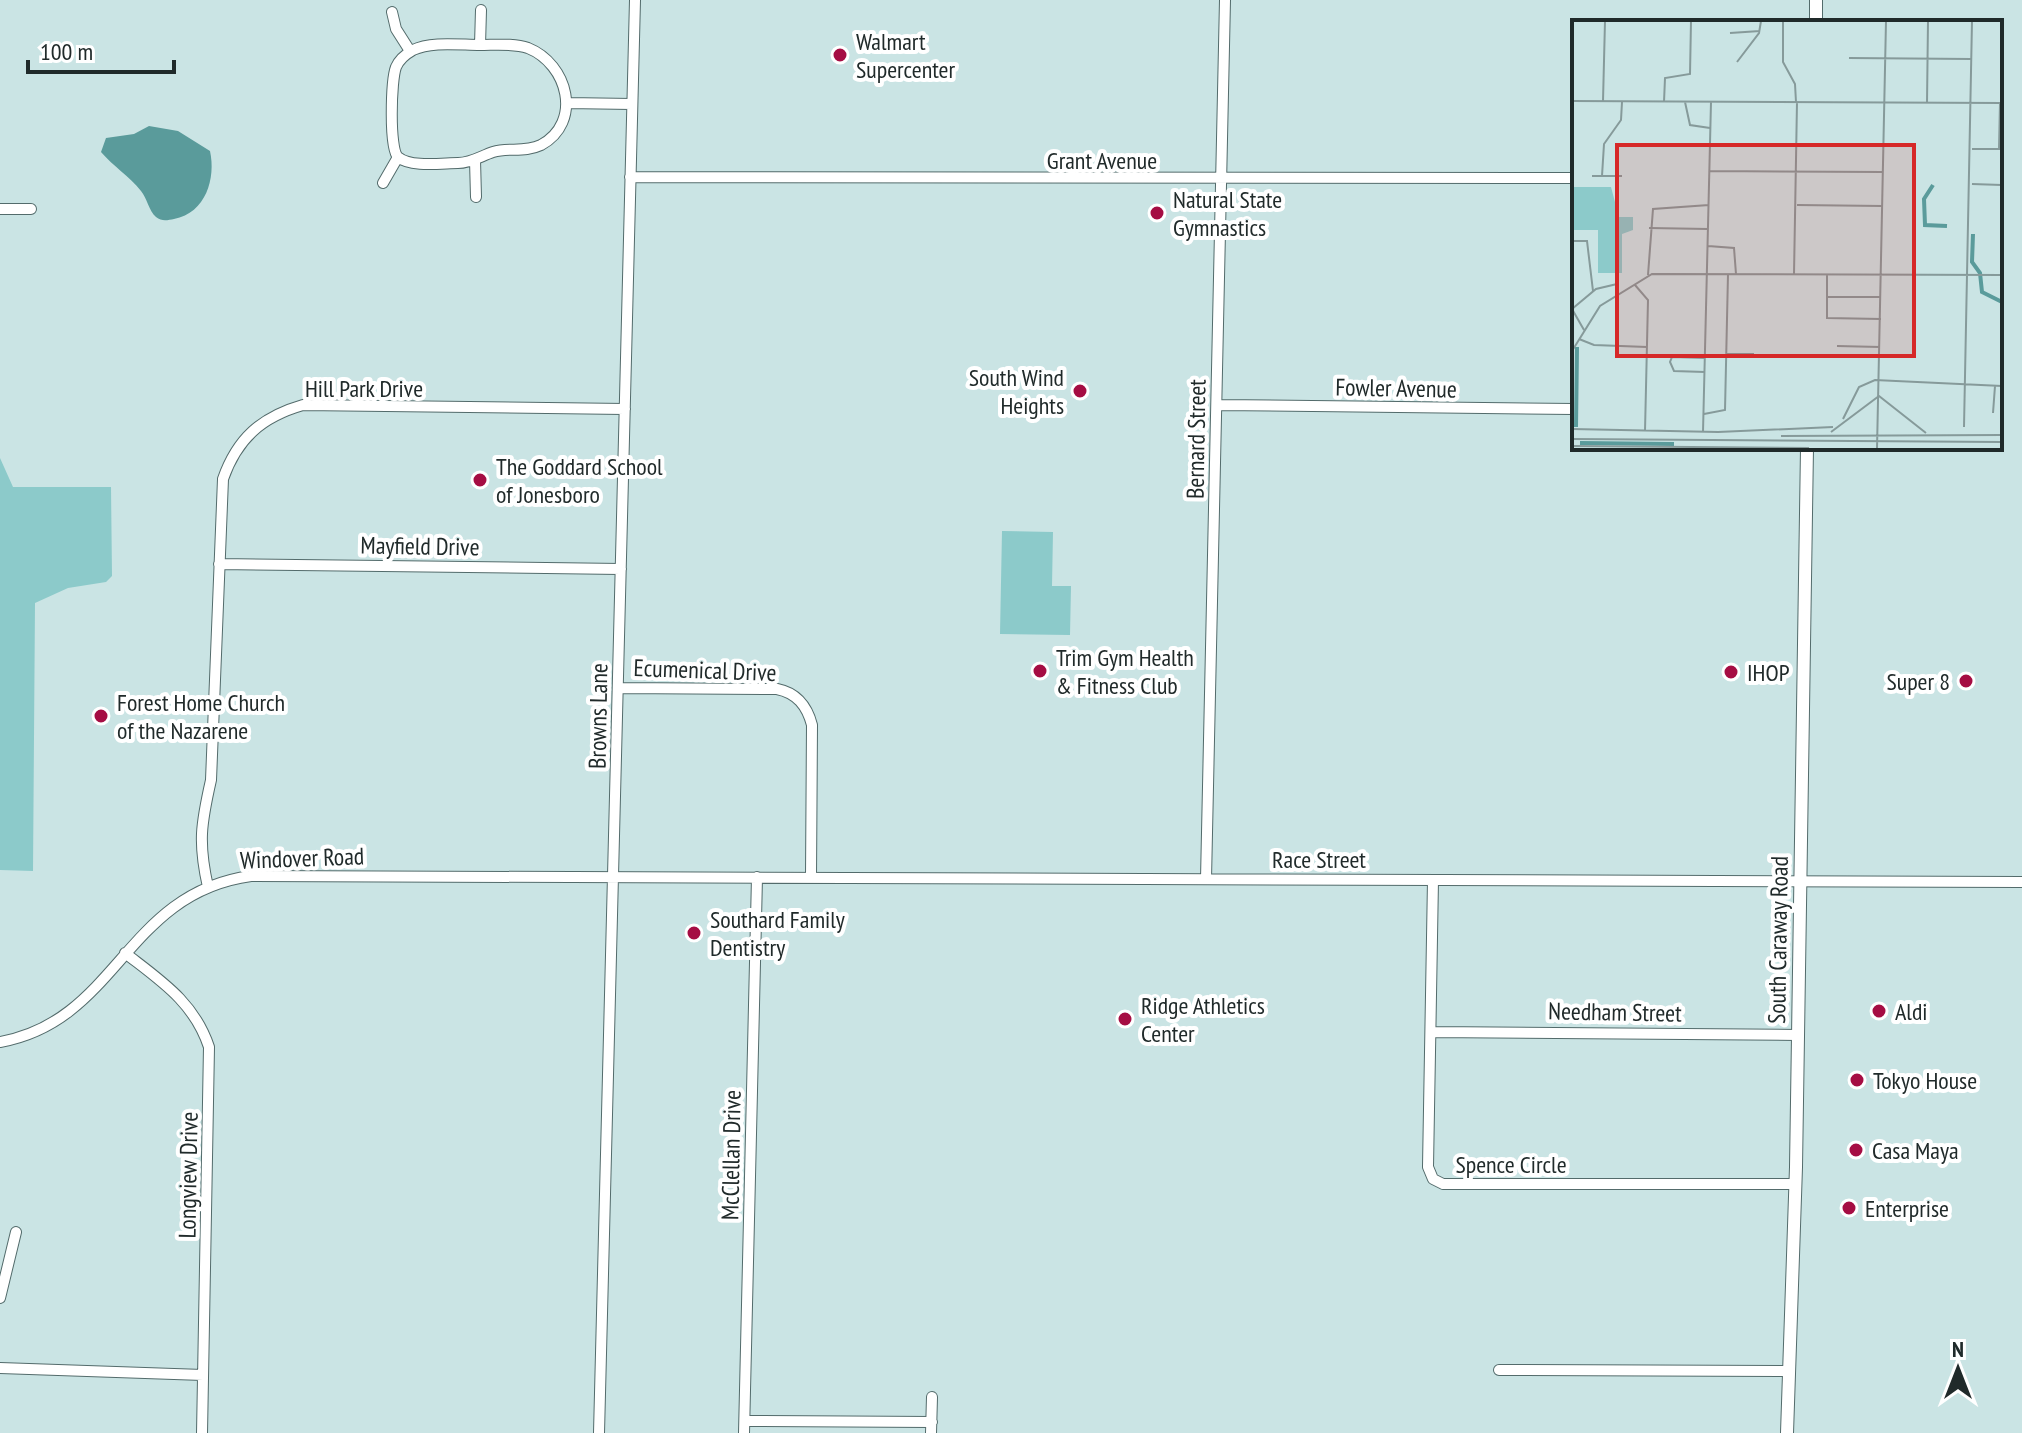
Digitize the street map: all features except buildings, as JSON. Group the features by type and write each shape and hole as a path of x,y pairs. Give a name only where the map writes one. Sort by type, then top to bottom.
{"main road":[{"name":"South Caraway Road","path":"1787,1433 1796,1184 1807,450"}],"street":[{"name":"Browns Lane","path":"599,1433 635,0"},
{"name":"Bernard Street","path":"1206,879 1225,0"},
{"path":"480,45 481,10"},
{"path":"392,12 396,29 410,51"},
{"path":"480,45 520,46 539,54 560,75 567,103 564,119 544,143 527,150 496,151 475,160 409,162 398,157 392,145 395,73 410,51 426,46 480,45"},
{"path":"567,103 632,104"},
{"path":"383,183 398,157"},
{"path":"475,160 476,197"},
{"name":"Grant Avenue","path":"630,177 1572,178"},
{"path":"0,209 31,209"},
{"name":"Hill Park Drive","path":"208,887 199,848 199,827 211,780 223,479 232,455 247,434 283,411 303,405 625,409"},
{"name":"Fowler Avenue","path":"1217,405 1572,409"},
{"name":"Mayfield Drive","path":"219,564 621,569"},
{"name":"Ecumenical Drive","path":"619,688 777,689 797,697 809,713 812,725 811,877"},
{"name":"Windover Road","path":"0,1042 23,1036 71,1011 96,990 125,953 169,908 208,887 251,876 615,877"},
{"name":"Race Street","path":"615,877 2022,882"},
{"name":"McClellan Drive","path":"744,1433 757,877"},
{"name":"Spence Circle","path":"1433,880 1428,1167 1437,1182 1796,1184"},
{"name":"Longview Drive","path":"125,953 180,995 196,1014 209,1047 202,1433"},
{"name":"Needham Street","path":"1431,1032 1799,1035"},
{"path":"0,1298 16,1232"},
{"path":"0,1368 203,1375"},
{"path":"1499,1370 1790,1371"},
{"path":"745,1421 932,1427 932,1397"}],"shaded area":[{"path":"149,126 178,131 210,151 210,183 206,193 194,210 174,219 160,220 156,217 141,191 101,152 106,138 134,134"},
{"path":"0,458 13,487 111,487 112,576 106,582 68,588 35,603 33,871 0,870"},
{"path":"1002,531 1053,532 1052,586 1071,586 1070,635 1000,634"}],"place":[{"name":"Walmart Supercenter","path":"840,55"},
{"name":"Natural State Gymnastics","path":"1157,213"},
{"name":"South Wind Heights","path":"1080,391"},
{"name":"The Goddard School of Jonesboro","path":"480,480"},
{"name":"Trim Gym Health & Fitness Club","path":"1040,671"},
{"name":"IHOP","path":"1731,672"},
{"name":"Super 8","path":"1966,681"},
{"name":"Forest Home Church of the Nazarene","path":"101,716"},
{"name":"Southard Family Dentistry","path":"694,933"},
{"name":"Aldi","path":"1879,1011"},
{"name":"Ridge Athletics Center","path":"1125,1019"},
{"name":"Tokyo House","path":"1857,1080"},
{"name":"Casa Maya","path":"1856,1150"},
{"name":"Enterprise","path":"1849,1208"}]}
